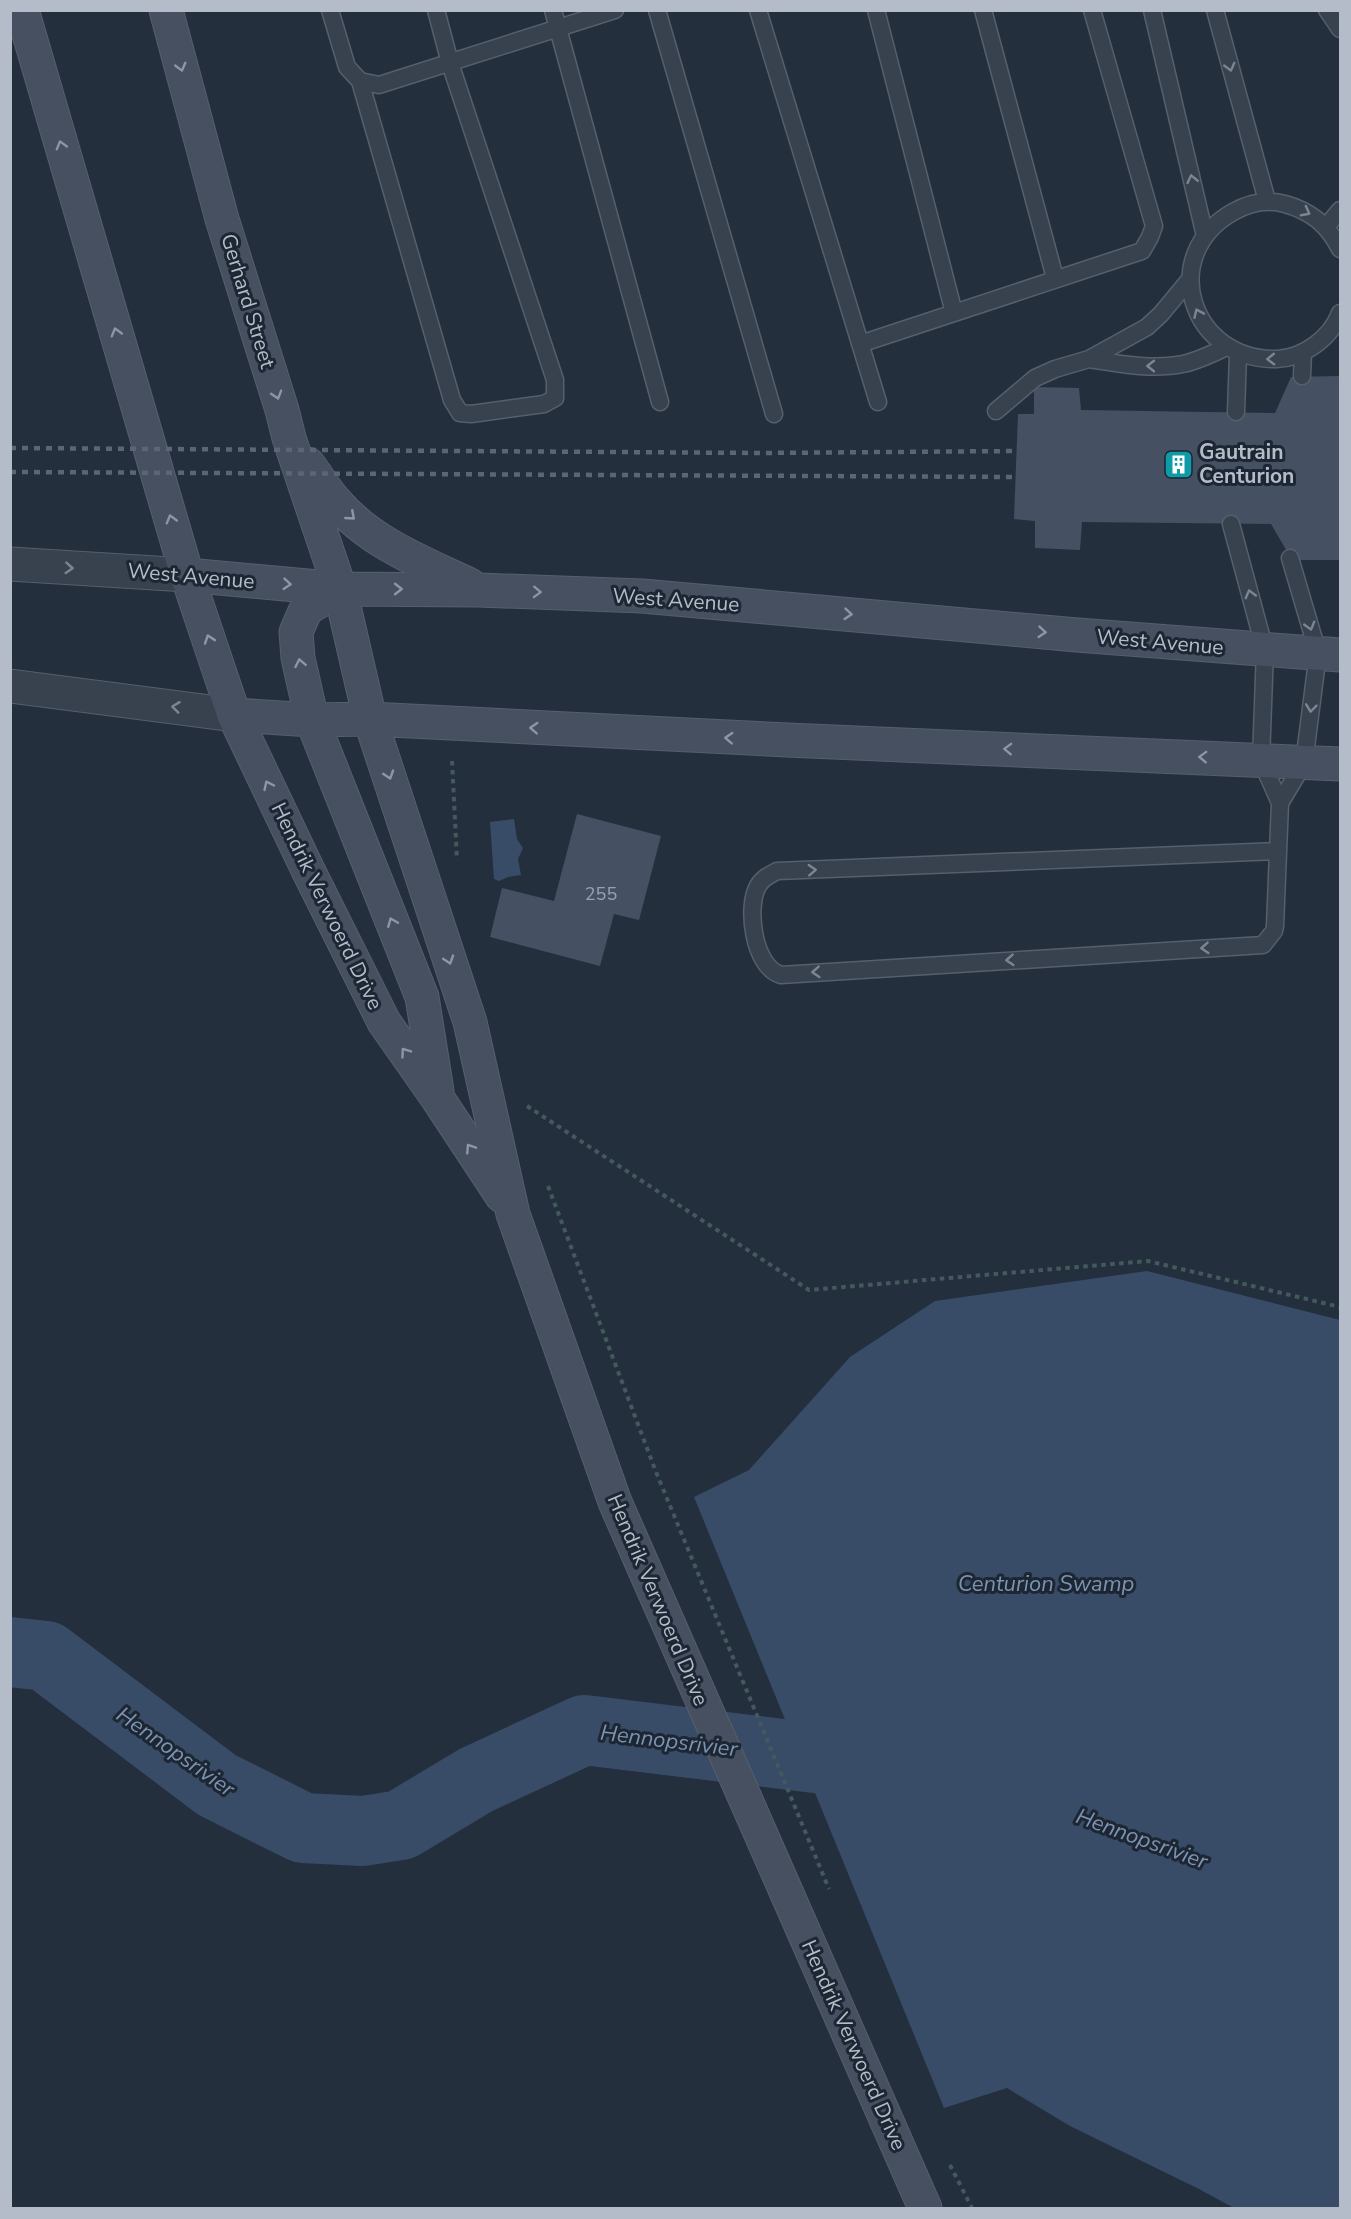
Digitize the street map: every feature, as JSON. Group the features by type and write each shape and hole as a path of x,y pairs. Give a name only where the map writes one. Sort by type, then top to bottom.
{"street":[{"path":"22,10 187,575"},
{"name":"Gerhard Street","path":"166,10 222,219 289,438 340,590"},
{"path":"289,438 337,503 372,534 415,560 479,590"},
{"name":"West Avenue","path":"10,564 187,575 340,590 479,590 642,596 1329,654"},
{"name":"Hendrik Verwoerd Drive","path":"187,575 234,714 384,1023 438,1099 513,1214"},
{"path":"340,590 306,609 296,632 298,658 312,720 422,997 438,1099"},
{"name":"Hendrik Verwoerd Drive","path":"340,590 370,719 470,1022 513,1214 615,1502 925,2208"},
{"path":"10,686 234,714 312,720 370,719 787,741 1341,764"}],"lane":[{"path":"330,10 347,67 360,81 452,400 460,413 471,414 544,404 555,398 555,380 450,63 436,10"},
{"path":"553,10 660,402"},
{"path":"360,81 379,85 615,10"},
{"path":"657,10 774,414"},
{"path":"758,10 878,402"},
{"path":"876,10 954,313"},
{"path":"983,10 1055,278"},
{"path":"860,344 1142,251 1154,226 1092,10"},
{"path":"1152,10 1206,236"},
{"path":"1215,10 1267,201"},
{"path":"1328,10 1341,29"},
{"path":"1341,249 1335,218 1313,216 1299,208 1267,201 1242,207 1222,219 1206,236 1195,256 1190,279 1194,303 1203,324 1218,342 1259,359 1282,359 1303,352 1318,343 1329,332 1341,313"},
{"path":"996,411 1035,378 1089,359 1147,327 1190,279"},
{"path":"1089,359 1146,367 1167,366 1233,350"},
{"path":"1233,350 1236,412"},
{"path":"1302,376 1303,352"},
{"path":"1231,524 1265,650 1261,760 1280,804 1275,926 1274,931 1263,945 781,975 766,966 757,948 753,902 758,885 777,871 1278,851"},
{"path":"1280,804 1304,763 1329,654 1290,558"}],"path":[{"path":"458,864 452,760 464,761"},
{"path":"524,1104 809,1290 1148,1261 1341,1307"},
{"path":"547,1186 656,1472 830,1891"},
{"path":"947,2160 972,2208"}],"water":[{"path":"514,819 517,839 523,848 518,859 521,875 499,881 494,879 490,822"},
{"name":"Centurion Swamp","path":"1147,1271 1340,1320 1340,2208 1234,2208 1070,2126 1007,2088 944,2108 694,1497 749,1470 850,1357 935,1301"}],"building":[{"name":"Gautrain Centurion","path":"1340,376 1340,560 1292,560 1271,524 1082,522 1080,550 1035,548 1035,521 1014,519 1018,414 1034,414 1034,387 1079,388 1081,410 1275,413 1291,377"},
{"path":"577,814 661,836 639,920 614,914 600,966 490,937 502,888 554,901"}],"waterway":[{"name":"Hennopsrivier","path":"10,1652 46,1656 217,1785 303,1828 363,1831 401,1825 476,1780 584,1730 897,1768"}],"railway":[{"path":"10,448 761,453 1016,451"},
{"path":"10,472 1015,477"}],"place":[{"name":"Gautrain Centurion","path":"1178,464"}]}
